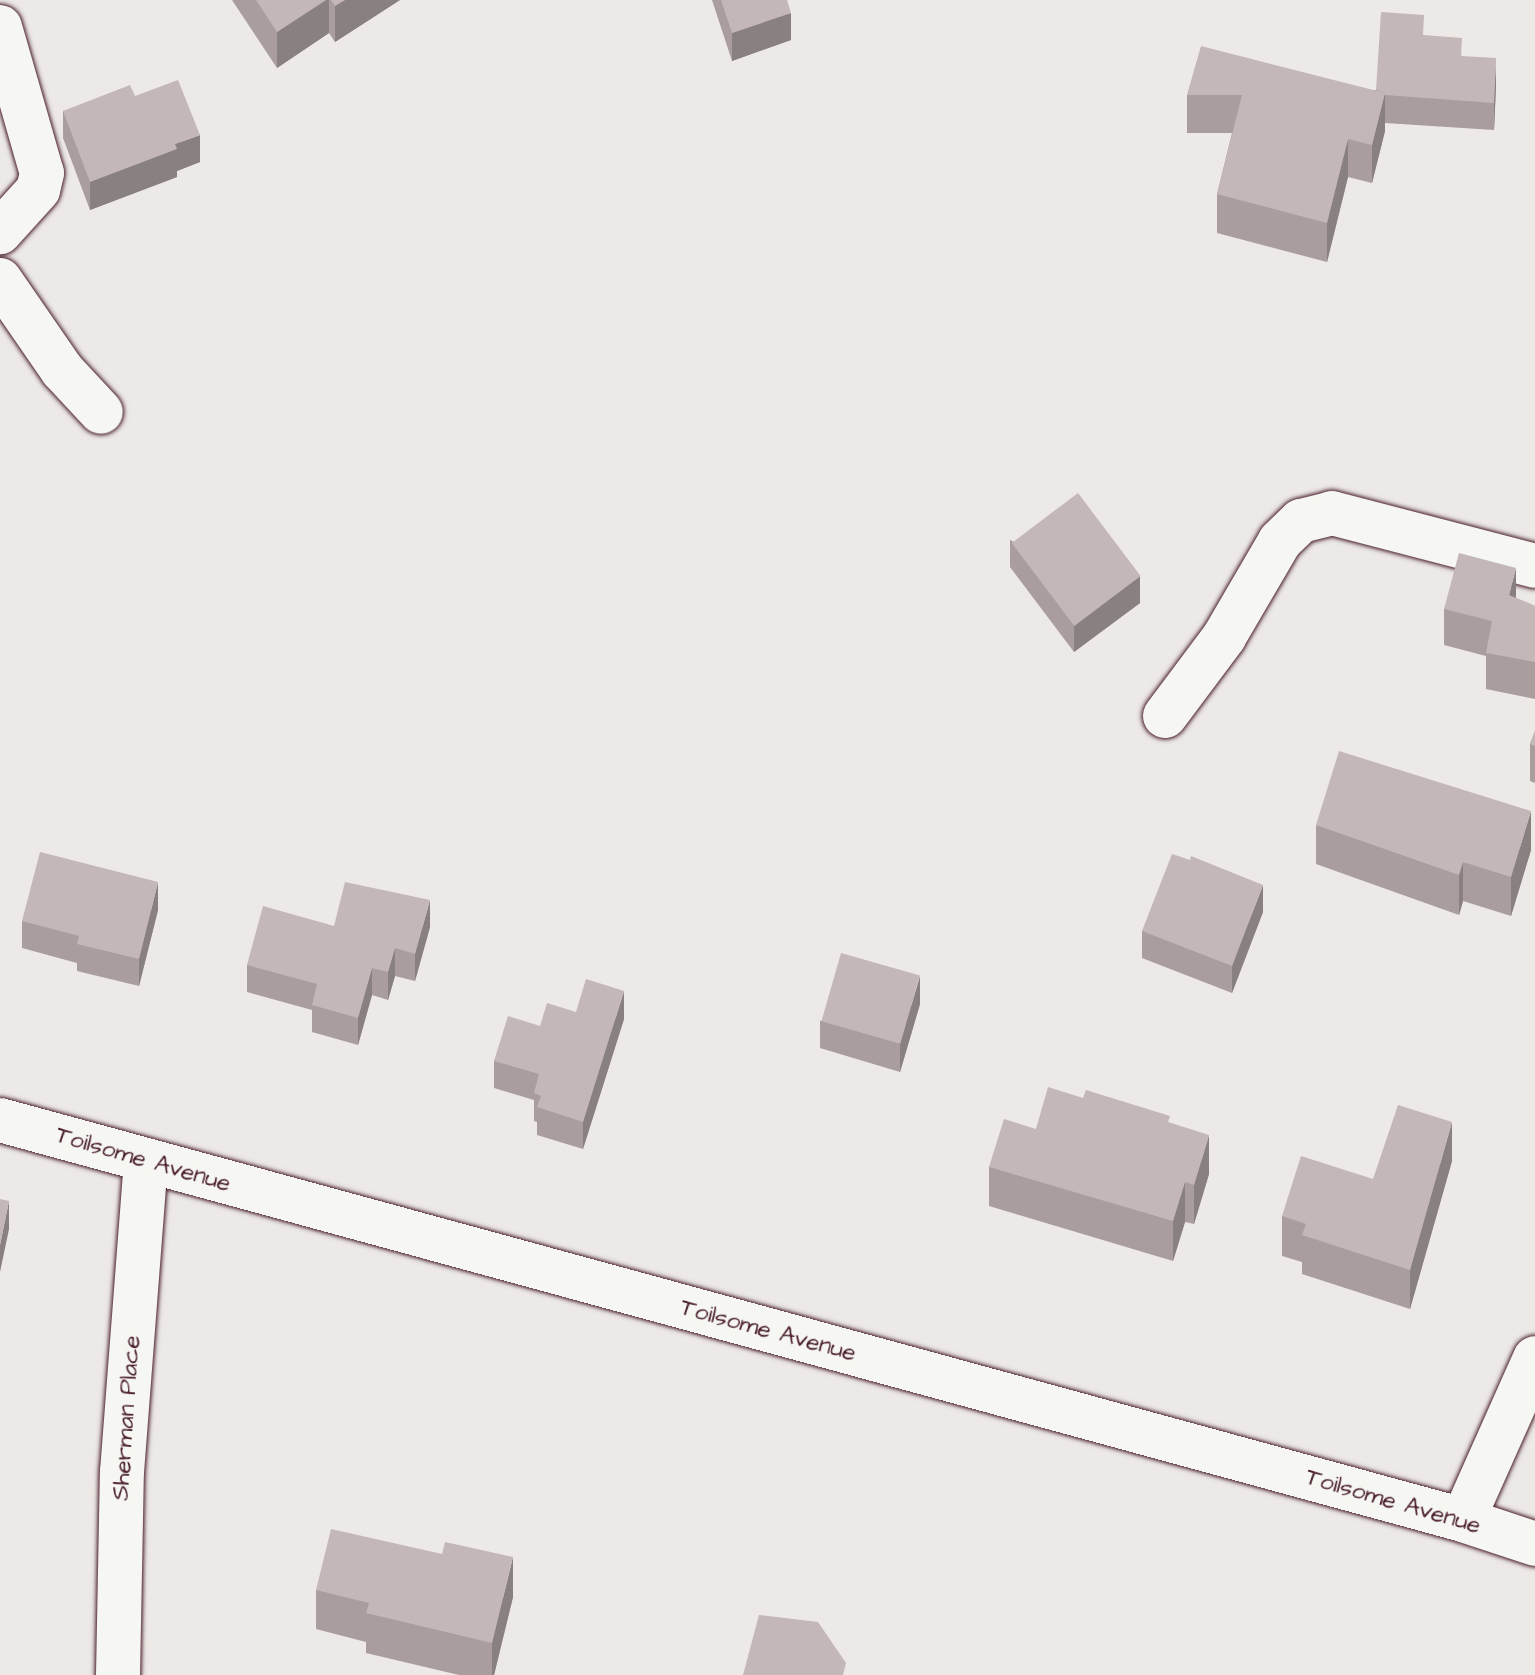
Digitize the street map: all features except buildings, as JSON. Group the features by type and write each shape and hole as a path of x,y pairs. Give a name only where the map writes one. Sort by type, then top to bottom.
{"street":[{"path":"0,27 42,173 38,190 0,232"},
{"path":"0,280 62,370 101,412"},
{"path":"1165,716 1224,637 1280,541 1301,521 1332,513 1535,566"},
{"name":"Toilsome Avenue","path":"0,1120 1463,1520 1535,1544"},
{"name":"Sherman Place","path":"118,1675 122,1472 146,1161"},
{"path":"1463,1520 1535,1358"}]}
